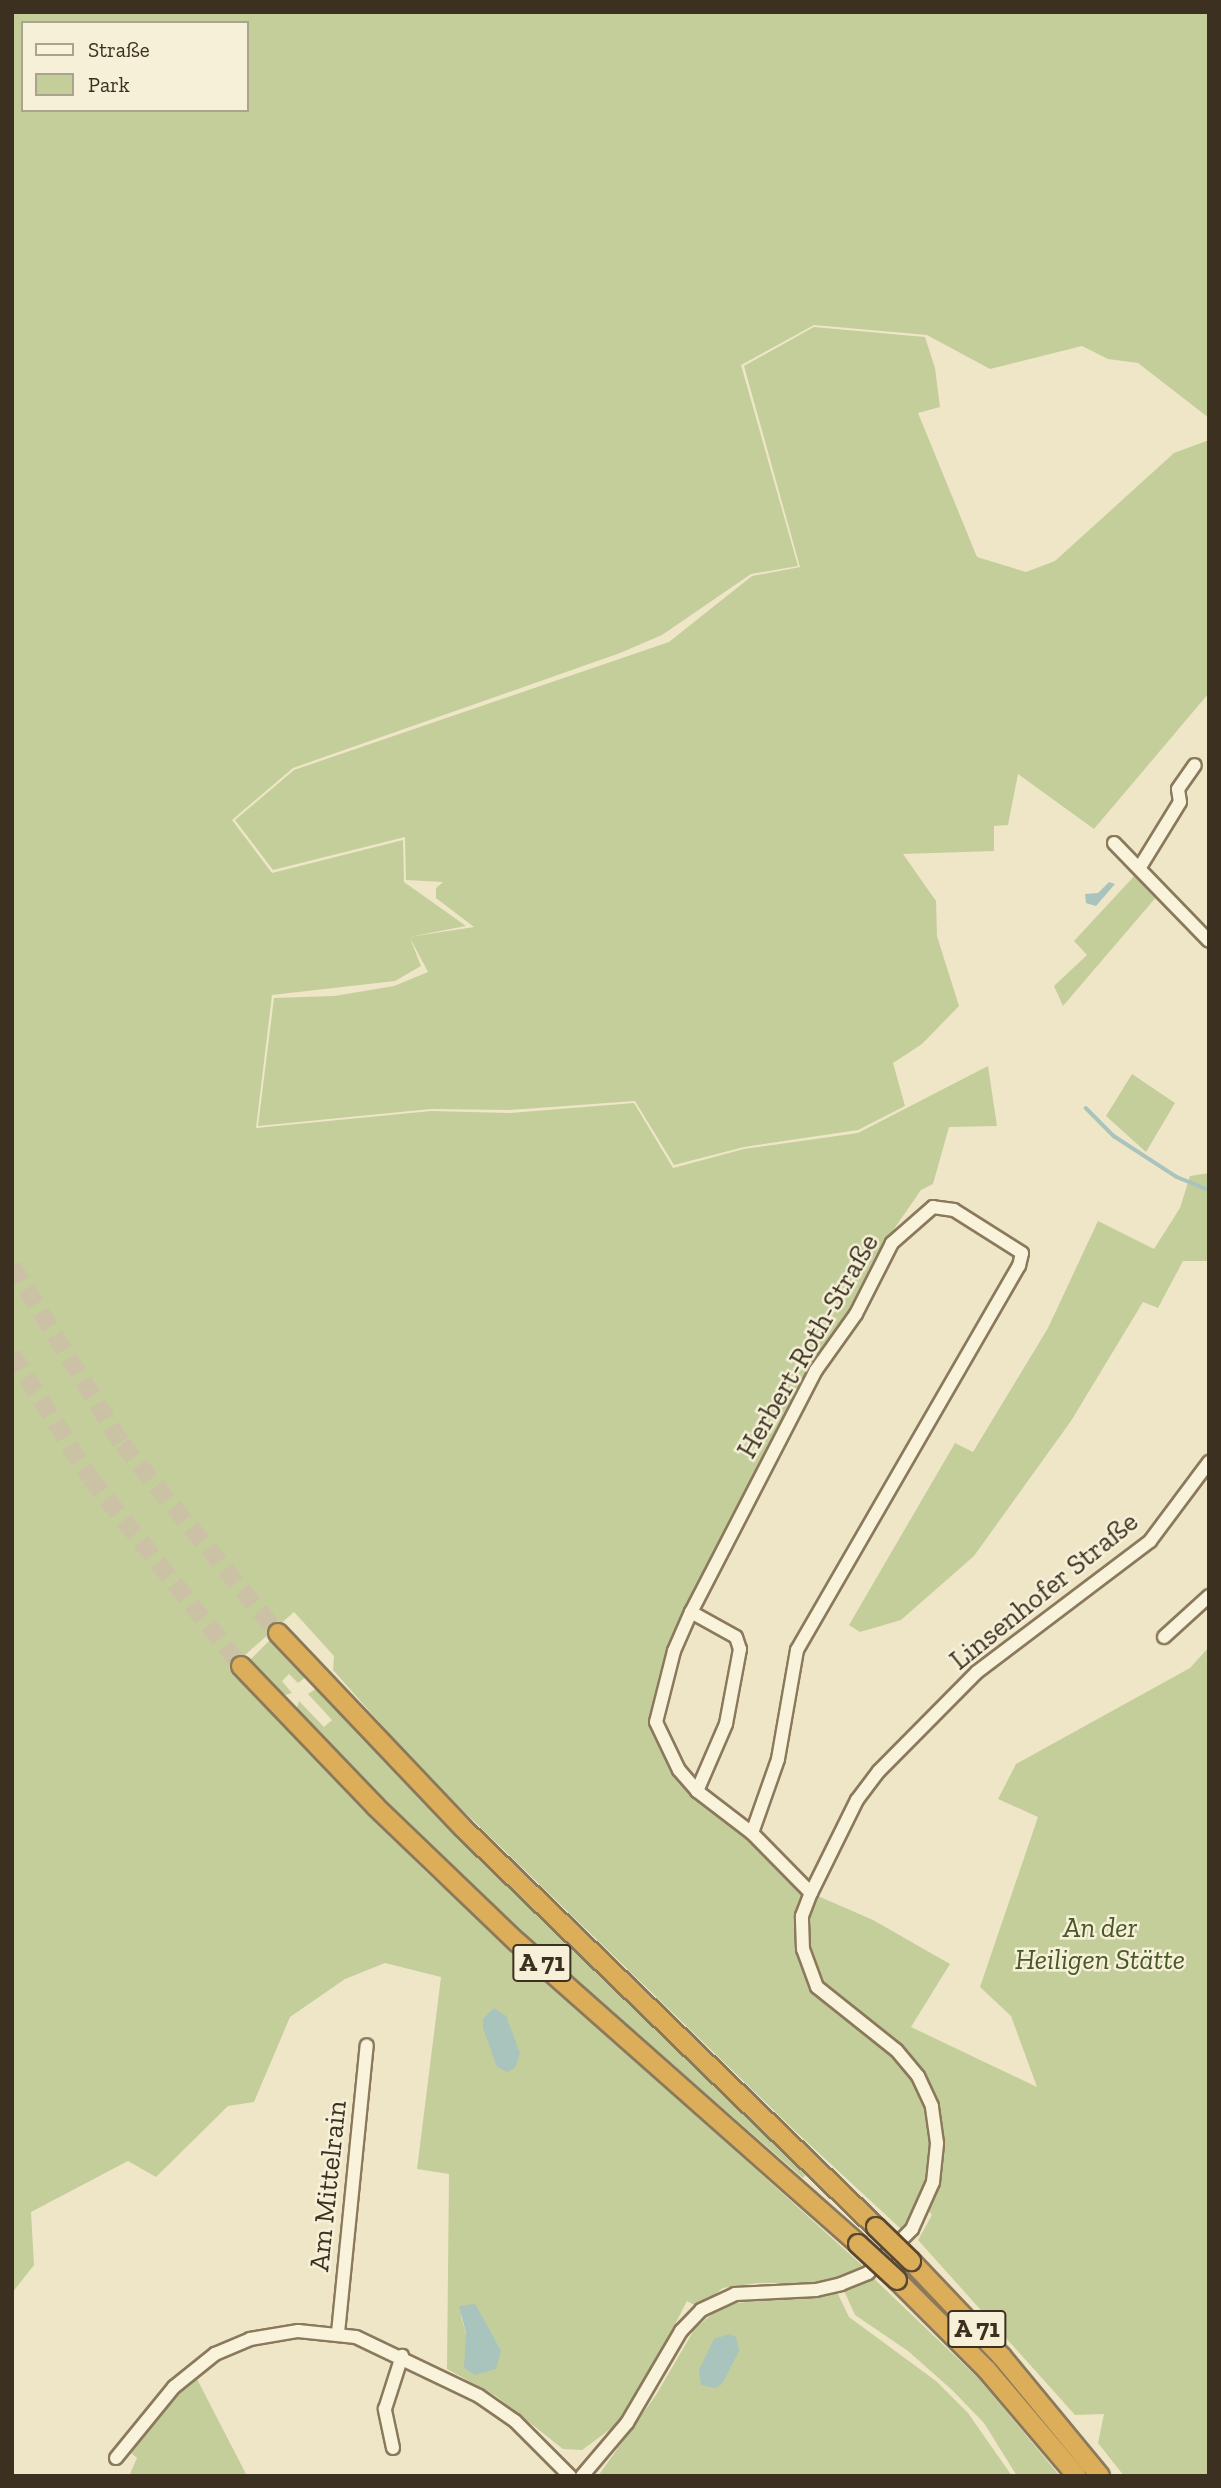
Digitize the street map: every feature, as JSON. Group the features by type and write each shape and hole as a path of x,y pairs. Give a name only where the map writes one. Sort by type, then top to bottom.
{"highway":[{"name":"A 71","path":"278,1633 463,1828 911,2261 1002,2357 1100,2476"},
{"name":"A 71","path":"242,1666 376,1807 517,1942 897,2280 987,2370 1077,2476"}],"street":[{"path":"1140,867 1180,802 1178,789 1195,765"},
{"path":"1114,843 1209,941"},
{"name":"Herbert-Roth-Straße","path":"752,1833 778,1759 797,1650 1013,1278 1022,1253 943,1207 933,1207 892,1243 856,1314 816,1370 691,1612 674,1651 656,1722 673,1760 697,1791 752,1833 811,1893"},
{"name":"Linsenhofer Straße","path":"582,2476 627,2423 681,2331 701,2310 735,2294 816,2290 868,2273 912,2229 925,2206 937,2143 932,2106 918,2076 896,2050 817,1987 803,1949 802,1916 857,1800 879,1771 977,1672 1150,1541 1209,1462"},
{"path":"1164,1637 1209,1597"},
{"path":"691,1612 736,1637 740,1649 726,1724 697,1791"},
{"name":"Am Mittelrain","path":"338,2333 367,2045"},
{"path":"116,2458 174,2387 215,2354 269,2334 338,2333 401,2356 479,2396 515,2421 570,2476"},
{"path":"393,2448 385,2409 401,2356"}],"green space":[{"name":"An der Heiligen Stätte","path":"12,12 1209,12 1209,418 1138,363 1108,359 1082,346 990,369 927,335 814,325 741,365 798,566 751,574 662,635 620,653 293,768 232,820 272,873 403,840 404,882 466,926 409,937 474,927 436,898 436,888 443,882 406,880 405,837 273,870 235,820 294,770 669,642 752,576 800,567 744,366 814,327 925,337 935,368 940,407 918,413 977,557 1026,572 1055,561 1174,453 1209,440 1209,693 1094,829 1018,774 1008,825 994,826 994,851 903,854 936,901 937,936 959,1006 922,1044 893,1063 905,1106 858,1130 744,1147 674,1165 635,1101 510,1110 431,1109 258,1126 274,998 334,996 394,986 428,972 410,938 421,966 395,981 272,995 256,1128 431,1111 510,1113 634,1103 673,1168 744,1149 858,1133 988,1066 997,1126 949,1127 933,1184 921,1190 876,1255 846,1319 808,1370 684,1612 660,1672 650,1715 653,1736 672,1770 679,1770 811,1893 873,1920 950,1964 911,2027 1037,2087 1011,2016 980,1987 1038,1817 998,1799 1016,1764 1190,1668 1209,1647 1209,2476 1124,2476 1098,2443 1104,2414 1075,2415 918,2240 932,2215 925,2206 915,2209 901,2229 794,2130 422,1771 333,1670 334,1656 294,1612 229,1669 427,1873 864,2267 826,2283 758,2283 723,2288 698,2307 687,2301 637,2398 616,2425 582,2450 563,2449 496,2396 447,2369 449,2174 417,2169 441,1977 385,1963 345,1979 290,2017 254,2102 228,2106 156,2177 128,2161 31,2212 34,2265 12,2293","holes":["461,2316 481,2316 501,2350 466,2334"]},
{"path":"1137,873 1158,895 1063,1006 1054,986 1087,955 1074,941"},
{"path":"1132,1074 1175,1103 1146,1152 1106,1116"},
{"path":"1209,1173 1209,1261 1183,1261 1158,1308 1143,1302 1071,1421 974,1556 901,1620 860,1632 849,1625 955,1443 973,1452 1048,1328 1098,1221 1154,1249 1180,1208 1190,1176"},
{"path":"272,1638 307,1676 298,1683 289,1674 282,1681 292,1693 282,1696 250,1660"},
{"path":"317,1688 400,1776 809,2170 803,2178 523,1934 381,1801 296,1711 299,1701 324,1727 332,1720 308,1694"},
{"path":"868,2273 979,2379 1060,2476 1017,2476 984,2423 952,2390 908,2351 855,2315 841,2284"},
{"path":"837,2292 849,2317 936,2381 968,2413 1012,2476 598,2476 656,2395 694,2330 714,2312 737,2303"},
{"path":"197,2379 247,2476 129,2476 137,2458 130,2452 181,2389"}],"water":[{"path":"1109,882 1115,884 1096,906 1086,903 1085,894 1098,893"},
{"path":"494,2008 506,2016 520,2053 515,2068 507,2072 497,2067 483,2028 483,2019"},
{"path":"475,2304 501,2350 496,2369 475,2375 464,2368 466,2333 459,2306"},
{"path":"730,2334 736,2337 739,2351 722,2384 715,2388 701,2385 699,2370 714,2339"}],"waterway":[{"path":"1086,1108 1114,1136 1177,1177 1209,1190"}],"tunnel":[{"path":"12,1266 122,1444 278,1633"},
{"path":"12,1354 90,1478 241,1666"}]}
